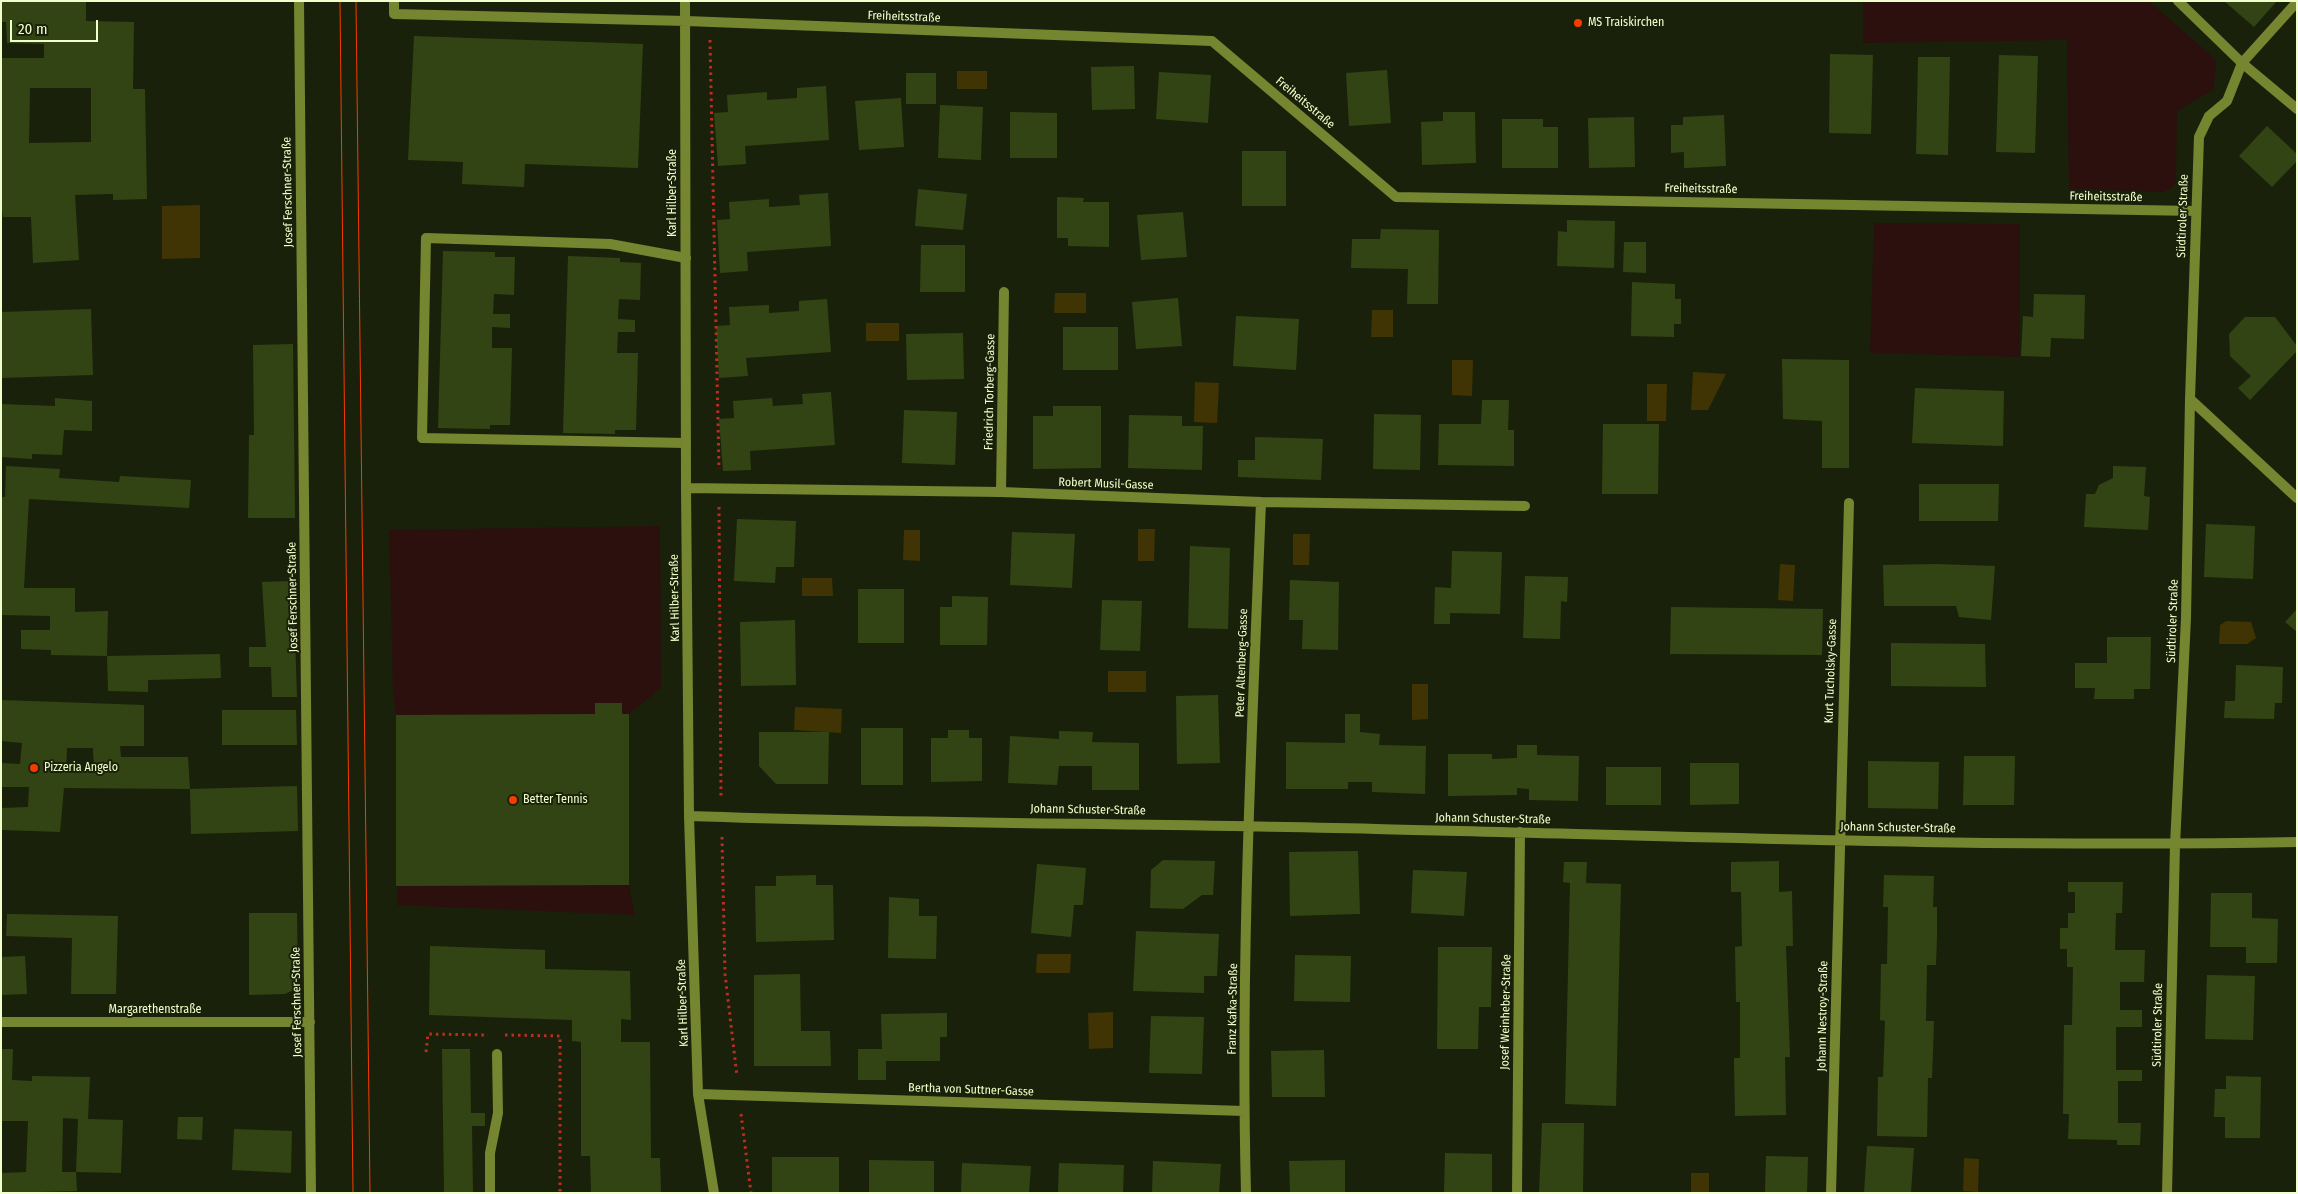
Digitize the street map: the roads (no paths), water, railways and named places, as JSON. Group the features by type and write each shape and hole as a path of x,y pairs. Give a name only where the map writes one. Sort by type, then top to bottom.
{"street":[{"name":"Josef Ferschner-Straße","path":"299,1 310,1022 310,1193"},
{"name":"Freiheitsstraße","path":"394,1 394,14 686,21 1212,41 1396,196 2195,211"},
{"name":"Karl Hilber-Straße","path":"686,1 686,488 690,816 698,1094 714,1193"},
{"path":"2178,1 2242,63 2297,109"},
{"name":"Südtiroler Straße","path":"2167,1193 2175,845 2186,618 2198,137 2209,116 2227,100 2242,63 2297,2"},
{"path":"686,258 610,244 426,238 422,438 686,443"},
{"name":"Friedrich Torberg-Gasse","path":"1001,492 1004,292"},
{"path":"2190,399 2297,498"},
{"name":"Robert Musil-Gasse","path":"686,488 1001,492 1262,502 1525,506"},
{"name":"Peter Altenberg-Gasse","path":"1248,826 1262,502"},
{"name":"Kurt Tucholsky-Gasse","path":"1840,840 1842,695 1849,503"},
{"name":"Johann Schuster-Straße","path":"690,816 1248,826 1840,840 2175,845 2297,842"},
{"name":"Franz Kafka-Straße","path":"1246,1193 1244,1111 1248,826"},
{"name":"Josef Weinheber-Straße","path":"1517,1193 1520,832"},
{"name":"Johann Nestroy-Straße","path":"1831,1193 1840,840"},
{"name":"Margarethenstraße","path":"1,1022 310,1022"},
{"path":"490,1193 490,1153 498,1113 497,1054"},
{"name":"Bertha von Suttner-Gasse","path":"698,1094 1244,1111"}],"tram line":[{"path":"340,1 353,1193"},
{"path":"356,1 370,1193"}],"place":[{"name":"MS Traiskirchen","path":"1578,23"},
{"name":"Pizzeria Angelo","path":"34,768"},
{"name":"Better Tennis","path":"513,800"}]}
